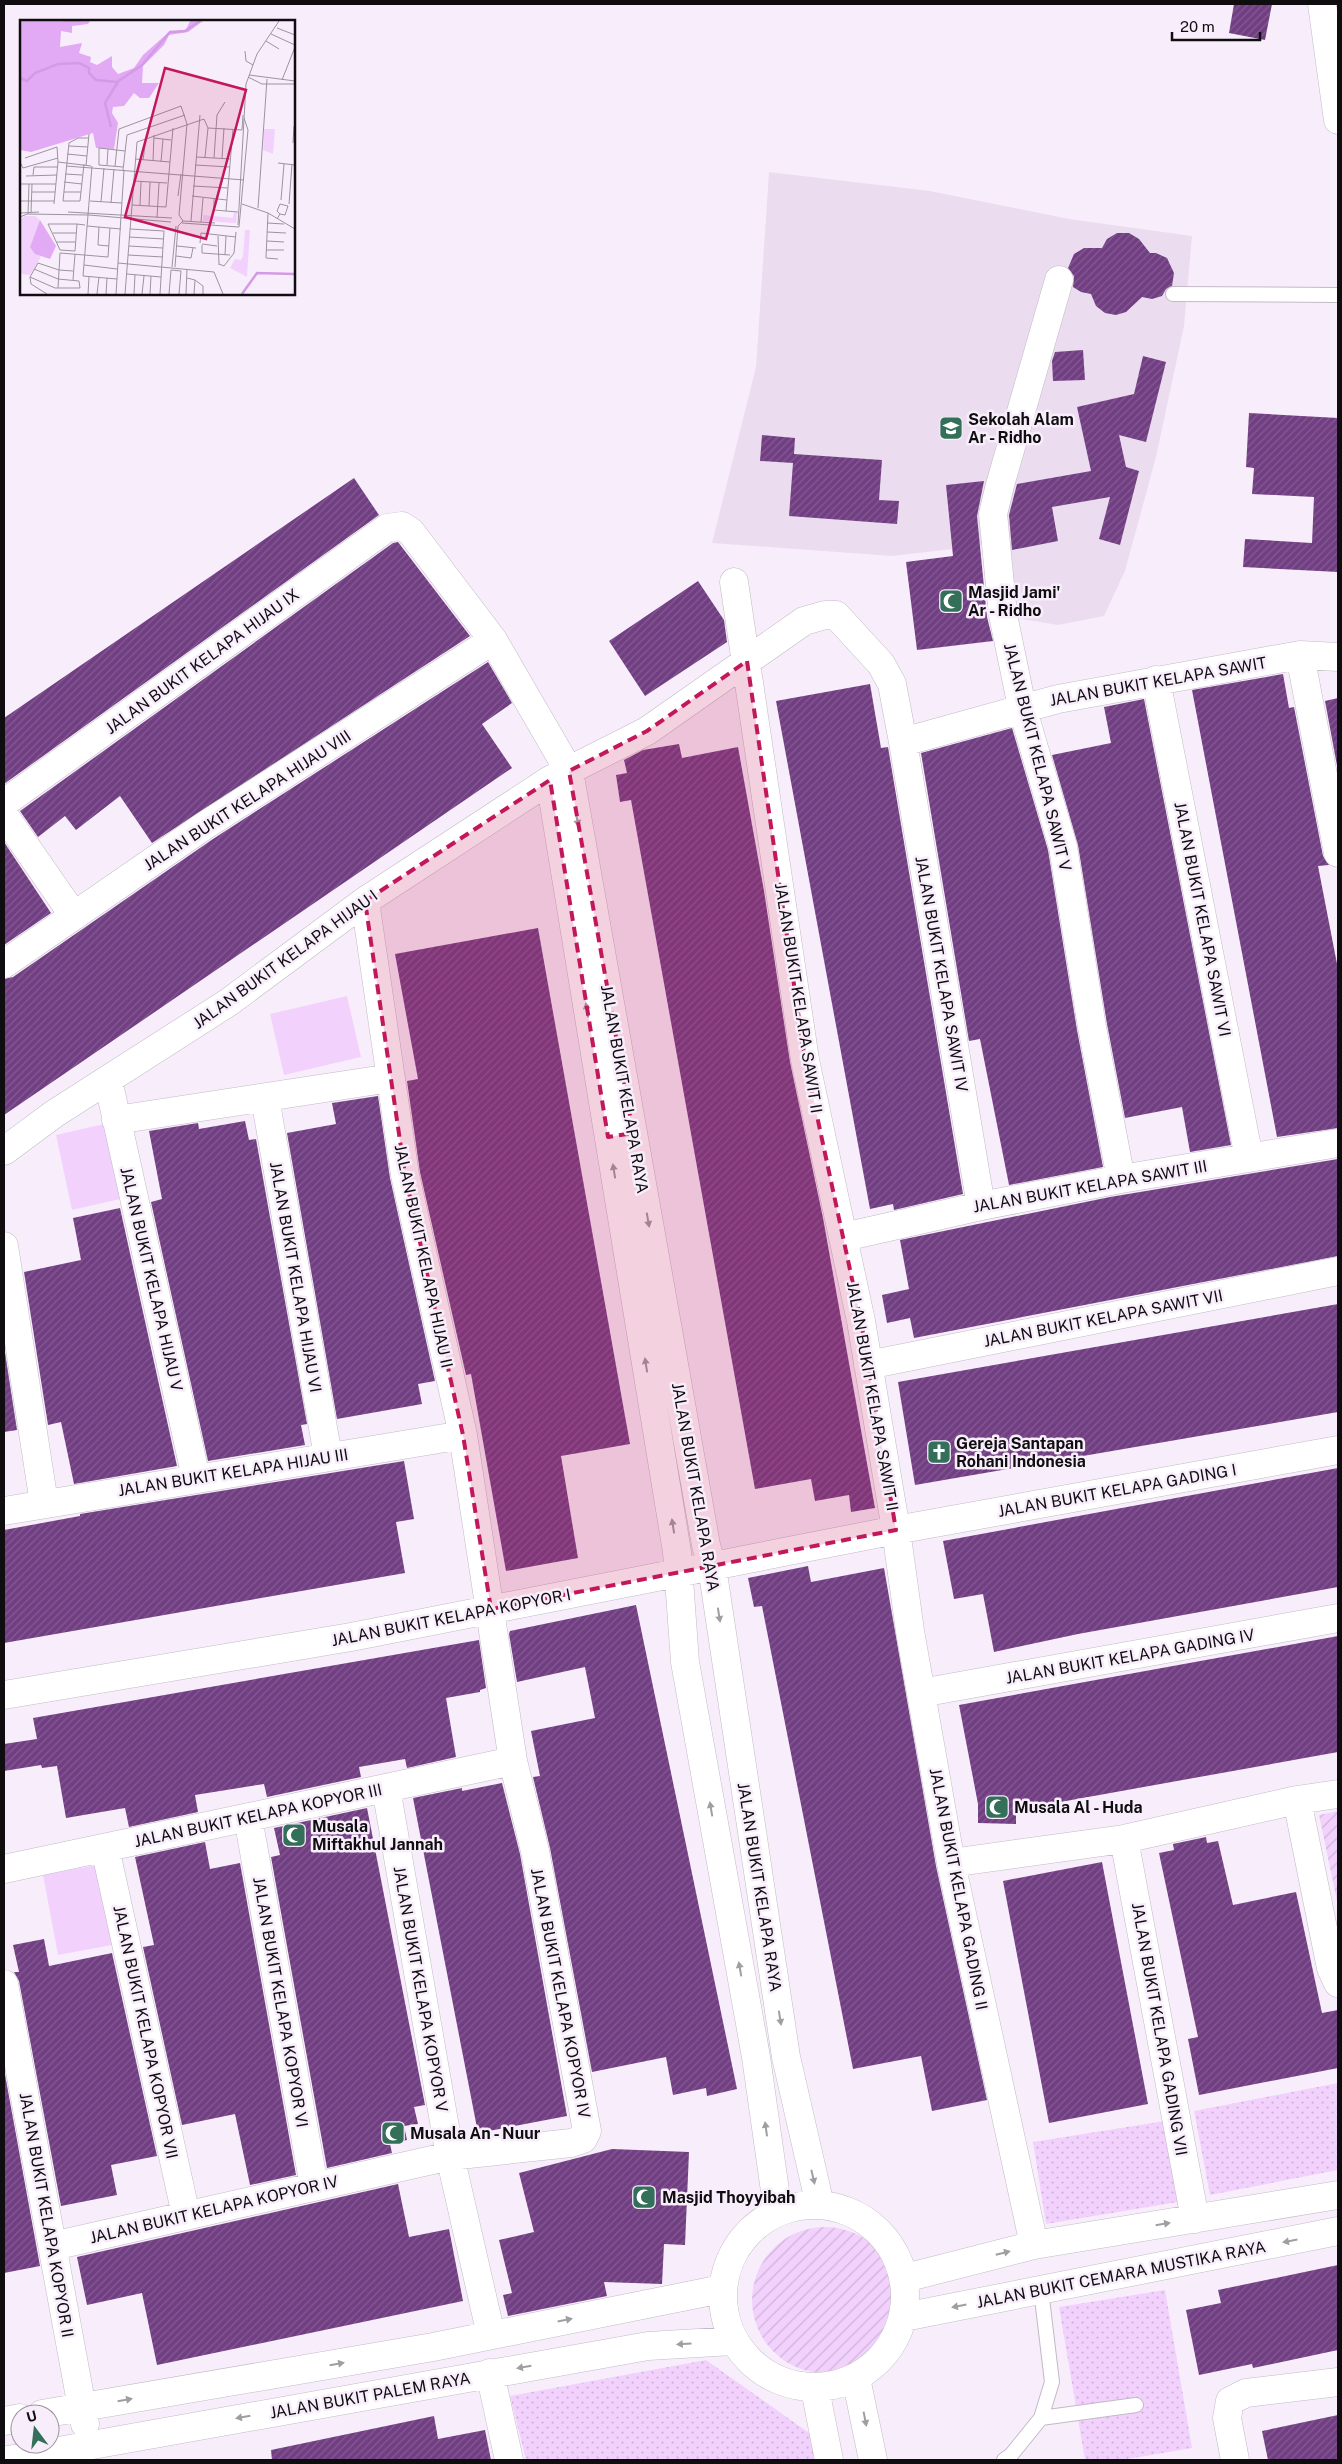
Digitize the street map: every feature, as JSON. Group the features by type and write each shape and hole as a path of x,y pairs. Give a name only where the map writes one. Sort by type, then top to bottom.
{"street":[{"path":"1322,4 1338,120"},
{"name":"JALAN BUKIT KELAPA SAWIT V","path":"1059,280 993,514 1003,615 1022,707 1063,847 1092,1028 1121,1179"},
{"name":"JALAN BUKIT KELAPA HIJAU IX","path":"4,803 387,528 402,526 410,532 493,640"},
{"name":"JALAN BUKIT KELAPA SAWIT II","path":"734,582 806,1060 844,1237 896,1530"},
{"path":"493,640 559,775 647,731 804,621 825,615 836,615 881,664 892,684 903,742"},
{"name":"JALAN BUKIT KELAPA HIJAU VIII","path":"4,964 204,826 493,640"},
{"path":"1300,655 1338,853"},
{"name":"JALAN BUKIT KELAPA SAWIT","path":"903,742 1022,707 1156,680 1300,655 1338,657"},
{"name":"JALAN BUKIT KELAPA SAWIT VI","path":"1156,680 1249,1158"},
{"name":"JALAN BUKIT KELAPA SAWIT IV","path":"903,742 981,1206"},
{"name":"JALAN BUKIT KELAPA HIJAU I","path":"4,1151 108,1080 230,1002 365,901 559,775"},
{"name":"JALAN BUKIT KELAPA RAYA","path":"559,775 621,1135 712,1567 786,2057 820,2205"},
{"path":"4,815 74,916"},
{"name":"JALAN BUKIT KELAPA HIJAU II","path":"365,901 405,1175 463,1435 491,1609"},
{"path":"116,1120 391,1078"},
{"name":"JALAN BUKIT KELAPA HIJAU V","path":"108,1080 196,1478"},
{"name":"JALAN BUKIT KELAPA HIJAU VI","path":"265,1098 328,1456"},
{"name":"JALAN BUKIT KELAPA RAYA","path":"621,1135 677,1552 685,1662 756,2057 778,2212"},
{"name":"JALAN BUKIT KELAPA SAWIT III","path":"844,1237 981,1206 1121,1179 1338,1143"},
{"path":"4,1246 44,1503"},
{"name":"JALAN BUKIT KELAPA SAWIT VII","path":"868,1365 1338,1271"},
{"name":"JALAN BUKIT KELAPA HIJAU III","path":"4,1511 463,1435"},
{"name":"JALAN BUKIT KELAPA GADING I","path":"896,1530 1338,1450"},
{"name":"JALAN BUKIT KELAPA KOPYOR I","path":"4,1695 351,1637 896,1530"},
{"name":"JALAN BUKIT KELAPA GADING II","path":"896,1530 921,1693 951,1863 1034,2246"},
{"name":"JALAN BUKIT KELAPA KOPYOR IV","path":"53,2246 450,2156 571,2143 583,2139 587,2131 534,1851 513,1761 491,1609"},
{"name":"JALAN BUKIT KELAPA GADING IV","path":"921,1693 1338,1618"},
{"name":"JALAN BUKIT KELAPA KOPYOR III","path":"4,1869 513,1761"},
{"name":"JALAN BUKIT KELAPA KOPYOR V","path":"386,1788 450,2156 491,2335"},
{"path":"951,1863 1124,1839 1297,1800 1338,1794"},
{"path":"1297,1800 1331,1968 1338,1983"},
{"name":"JALAN BUKIT KELAPA KOPYOR VI","path":"248,1818 314,2186"},
{"name":"JALAN BUKIT KELAPA GADING VII","path":"1124,1839 1195,2219"},
{"name":"JALAN BUKIT KELAPA KOPYOR VII","path":"105,1848 186,2215"},
{"name":"JALAN BUKIT KELAPA KOPYOR II","path":"4,1984 90,2453"},
{"path":"905,2278 1034,2246 1338,2195"},
{"path":"820,2205 858,2215 889,2241 905,2278 904,2317 887,2353 856,2378 816,2389 768,2376 733,2341 724,2316 722,2289 739,2243 778,2212 820,2205"},
{"name":"JALAN BUKIT CEMARA MUSTIKA RAYA","path":"904,2317 1338,2231"},
{"path":"60,2411 491,2335 722,2289"},
{"name":"JALAN BUKIT PALEM RAYA","path":"8,2460 90,2453 305,2406 648,2346 733,2341"},
{"path":"300,2370 305,2406"},
{"path":"490,2373 509,2460"},
{"path":"856,2378 873,2460"},
{"path":"1235,2460 1227,2418 1230,2401 1246,2393 1338,2382"},
{"path":"816,2389 828,2460"}],"lane":[{"path":"1173,294 1338,295"},
{"path":"1004,2460 1011,2455 1041,2418 1052,2382 1041,2290"},
{"path":"1041,2418 1136,2405"}],"highlighted area":[{"path":"747,661 805,1060 861,1321 896,1530 491,1609 463,1435 405,1175 365,901 550,780 608,1137 633,1133 569,771 647,731"}],"shaded area":[{"name":"Sekolah Alam Ar - Ridho","path":"769,172 930,191 1069,219 1192,236 1184,326 1156,457 1125,571 1104,616 1058,625 998,615 987,545 892,556 712,543 756,367"},
{"path":"347,996 361,1057 284,1075 270,1014"},
{"path":"113,1122 129,1197 72,1210 56,1135"},
{"path":"1338,1811 1338,1906 1319,1815"},
{"path":"97,1865 112,1945 58,1955 43,1875"},
{"path":"1338,2083 1338,2170 1210,2195 1194,2111"},
{"path":"1165,2121 1178,2202 1046,2224 1033,2142"},
{"path":"825,2227 853,2233 865,2239 876,2249 886,2260 892,2272 898,2300 892,2328 886,2340 876,2351 865,2361 853,2367 825,2373 797,2367 785,2361 774,2351 764,2340 758,2328 752,2300 758,2272 764,2260 774,2249 785,2239 797,2233"},
{"path":"1165,2290 1192,2448 1122,2460 1085,2460 1059,2307"},
{"path":"706,2360 812,2435 814,2460 526,2460 510,2396"}],"building":[{"path":"1234,4 1272,4 1265,40 1229,33"},
{"path":"1117,233 1129,233 1139,239 1150,253 1156,253 1167,258 1174,273 1172,286 1166,289 1162,296 1152,299 1142,297 1126,312 1116,315 1105,313 1096,306 1091,294 1081,292 1073,287 1074,276 1068,268 1074,254 1084,248 1102,248 1107,239"},
{"path":"1083,350 1085,380 1053,381 1052,361 1055,352"},
{"path":"1143,356 1166,362 1146,442 1119,435 1126,467 1139,471 1120,545 1099,539 1110,497 1052,507 1058,541 1012,550 1009,515 1017,484 1091,471 1077,407 1134,394"},
{"path":"1249,413 1338,418 1338,572 1243,567 1245,539 1312,543 1314,497 1252,494 1254,468 1246,467"},
{"path":"762,435 795,438 794,454 882,460 879,500 899,501 897,524 789,516 793,463 760,461"},
{"path":"354,478 379,515 4,784 4,718"},
{"name":"Masjid Jami' Ar - Ridho","path":"984,481 977,516 987,617 993,641 917,650 906,562 953,556 946,485"},
{"path":"398,542 470,636 152,843 120,796 76,830 65,816 38,837 20,811 393,543"},
{"path":"698,581 724,620 727,642 645,696 609,641"},
{"path":"488,662 512,703 482,724 512,768 4,1115 4,979 13,977 213,839"},
{"path":"1283,674 1289,708 1294,707 1323,856 1329,865 1318,866 1338,969 1338,1128 1277,1137 1192,690"},
{"path":"870,684 881,748 888,747 963,1194 894,1210 893,1204 870,1209 776,701"},
{"path":"1338,698 1338,771 1325,701"},
{"path":"1144,699 1231,1145 1190,1152 1182,1107 1125,1118 1107,1024 1078,845 1052,755 1111,743 1104,707"},
{"path":"1012,728 1048,850 1077,1030 1103,1167 1009,1185 980,1039 969,1041 921,753"},
{"path":"679,744 682,758 738,747 764,891 790,1062 823,1218 875,1508 851,1512 849,1495 815,1501 811,1479 755,1489 631,800 620,802 616,775 627,773 624,760 643,750"},
{"path":"4,842 51,913 4,945"},
{"path":"538,928 630,1444 561,1456 578,1558 506,1571 471,1374 466,1375 420,1172 407,1081 418,1079 395,954"},
{"path":"378,1096 390,1178 435,1381 418,1384 422,1404 337,1419 287,1133 336,1124 332,1103"},
{"path":"245,1121 249,1140 256,1139 307,1424 301,1425 305,1445 208,1461 151,1202 162,1199 149,1131 198,1123 199,1129"},
{"path":"1338,1159 1338,1256 914,1338 910,1318 887,1323 882,1295 909,1289 900,1240 1110,1197"},
{"path":"120,1208 177,1466 74,1484 61,1422 48,1425 24,1272 81,1260 73,1218"},
{"path":"1338,1304 1338,1412 915,1485 898,1382"},
{"path":"4,1346 17,1430 4,1432"},
{"path":"404,1461 414,1519 396,1522 405,1573 4,1643 4,1530 80,1516 80,1514"},
{"path":"1338,1468 1338,1587 1078,1634 994,1652 983,1594 954,1599 943,1541"},
{"path":"808,1566 811,1582 884,1568 936,1866 987,2100 932,2111 921,2056 853,2069 762,1606 754,1607 748,1578"},
{"path":"636,1605 737,2089 707,2096 706,2088 673,2095 666,2057 592,2072 550,1848 533,1777 540,1776 531,1731 595,1718 585,1667 517,1682 509,1634 510,1631"},
{"path":"1338,1636 1338,1752 1016,1810 1016,1824 978,1823 978,1804 959,1705"},
{"path":"479,1640 486,1688 480,1690 480,1692 446,1698 456,1757 407,1768 405,1759 359,1767 361,1777 267,1797 264,1784 195,1795 198,1812 129,1827 125,1808 66,1818 57,1766 42,1768 41,1765 4,1771 4,1744 37,1739 33,1718"},
{"path":"502,1783 520,1854 567,2116 478,2133 413,1798 462,1788 462,1791"},
{"path":"367,1808 425,2105 414,2107 418,2124 404,2126 407,2140 390,2144 392,2153 327,2168 271,1857 280,1855 274,1828"},
{"path":"1206,1837 1207,1843 1218,1841 1233,1905 1296,1892 1322,2013 1338,2010 1338,2068 1199,2095 1188,2039 1198,2037 1159,1853 1174,1850 1173,1844"},
{"path":"205,1842 210,1869 240,1863 296,2175 250,2185 235,2114 182,2125 143,1947 154,1945 135,1857"},
{"path":"1102,1862 1148,2104 1049,2123 1003,1881"},
{"path":"44,1939 49,1966 112,1953 157,2156 111,2165 117,2195 61,2206 19,1981 14,1972 19,1972 13,1945"},
{"path":"4,2069 40,2266 4,2273"},
{"path":"612,2149 689,2152 685,2245 664,2244 662,2284 604,2282 607,2296 508,2316 503,2295 512,2293 499,2240 534,2232 519,2173"},
{"path":"398,2184 409,2237 449,2229 463,2301 157,2365 142,2293 87,2305 77,2257"},
{"path":"1338,2265 1338,2350 1253,2368 1252,2364 1199,2375 1186,2310 1221,2303 1218,2290"},
{"path":"1338,2415 1338,2460 1268,2460 1262,2431"},
{"path":"434,2416 438,2439 485,2430 491,2460 272,2460 271,2450"}],"place":[{"name":"Sekolah Alam Ar - Ridho","path":"951,428"},
{"name":"Masjid Jami' Ar - Ridho","path":"951,601"},
{"name":"Gereja Santapan Rohani Indonesia","path":"939,1452"},
{"name":"Musala Al - Huda","path":"997,1807"},
{"name":"Musala Miftakhul Jannah","path":"294,1835"},
{"name":"Musala An - Nuur","path":"393,2133"},
{"name":"Masjid Thoyyibah","path":"644,2197"}]}
